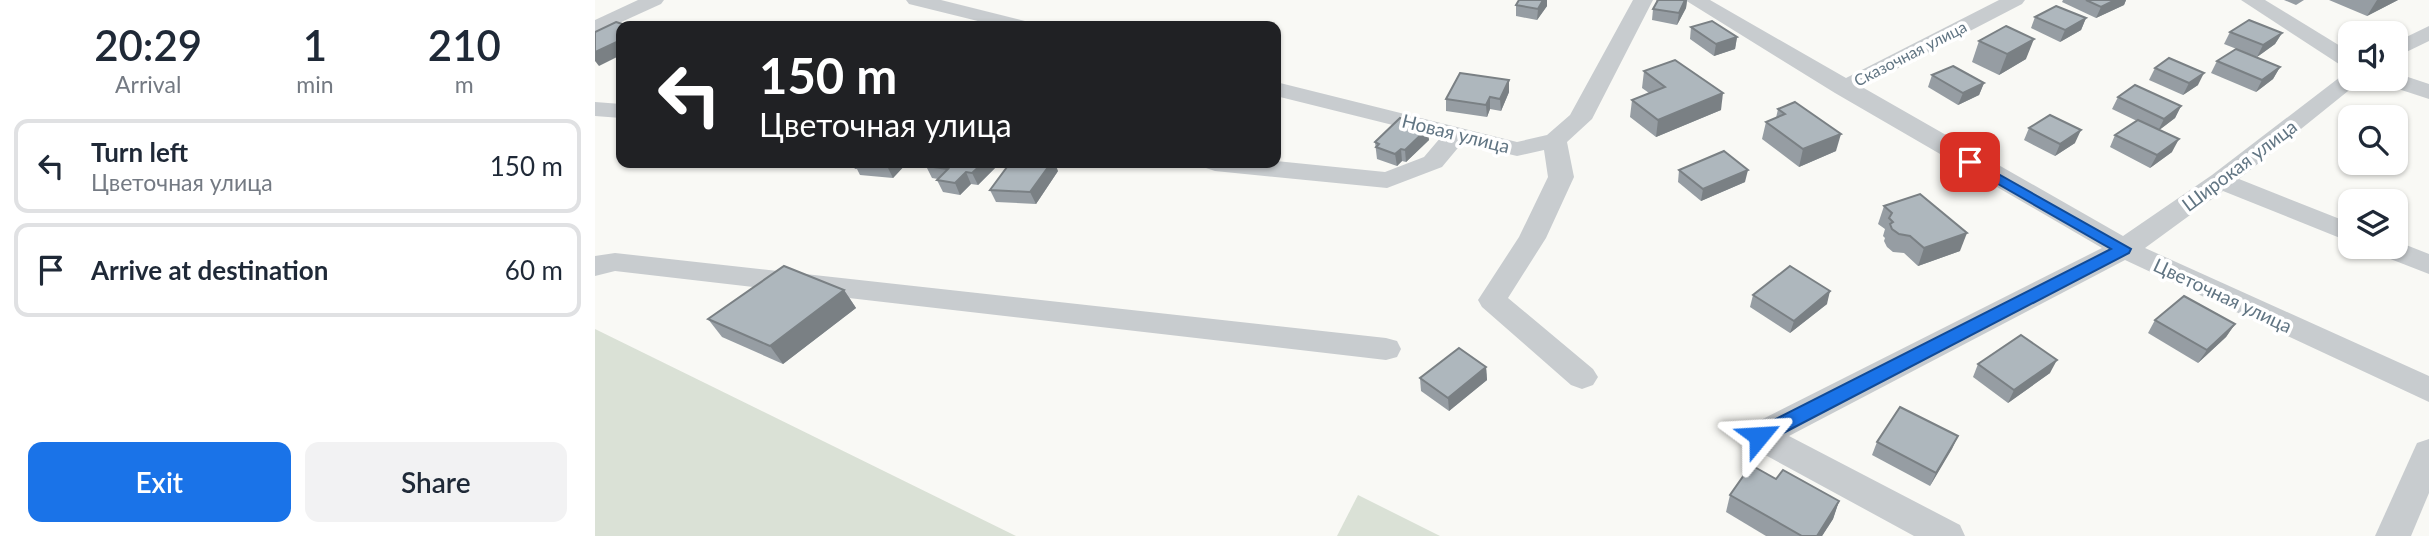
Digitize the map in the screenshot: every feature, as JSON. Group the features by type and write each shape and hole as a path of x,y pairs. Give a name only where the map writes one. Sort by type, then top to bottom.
{"street":[{"path":"595,28 654,0"},
{"path":"916,0 1002,21"},
{"name":"Новая улица","path":"1281,90 1517,149 1555,140 1580,119 1643,0"},
{"name":"Цветочная улица","path":"1695,0 2124,249 2429,390"},
{"name":"Сказочная улица","path":"1843,88 2015,0"},
{"path":"2251,0 2338,54"},
{"path":"2408,44 2429,32"},
{"path":"2408,85 2429,92"},
{"name":"Широкая улица","path":"1947,536 1759,436 2124,249 2221,181 2338,91"},
{"path":"595,109 616,111"},
{"path":"1266,168 1387,180 1433,162 1457,134"},
{"path":"1555,140 1561,177 1532,239 1492,300 1582,377"},
{"path":"2221,181 2338,228"},
{"path":"2408,256 2429,264"},
{"path":"595,266 615,262 1386,349"},
{"path":"2393,536 2429,453"}],"shaded area":[{"path":"595,329 1016,536 595,536"},
{"path":"1358,495 1440,536 1337,536"}],"building":[{"path":"1519,0 1543,0 1538,9 1516,5"},
{"path":"1658,0 1685,0 1679,13 1653,9"},
{"path":"2086,0 2115,0 2101,7"},
{"path":"2056,6 2086,18 2065,30 2035,17"},
{"path":"2249,20 2282,33 2263,45 2230,32"},
{"path":"1712,21 1737,37 1716,44 1691,27"},
{"path":"616,22 616,42 595,52 595,32"},
{"path":"2006,26 2034,39 2007,54 1979,41"},
{"path":"2236,49 2280,67 2262,80 2217,61"},
{"path":"2169,58 2204,73 2189,83 2155,68"},
{"path":"1675,60 1723,93 1658,120 1632,100 1665,87 1644,71"},
{"path":"1953,66 1984,83 1963,93 1932,75"},
{"path":"1460,73 1509,80 1500,99 1490,97 1486,105 1446,99"},
{"path":"2135,85 2181,106 2164,119 2118,97"},
{"path":"1795,102 1841,134 1803,149 1766,122 1785,114 1778,109"},
{"path":"2050,115 2081,130 2060,144 2029,128"},
{"path":"1400,118 1428,128 1405,150 1401,149 1395,154 1376,147 1379,144 1375,142"},
{"path":"2138,120 2179,139 2157,155 2115,135"},
{"path":"1724,151 1748,170 1703,189 1679,170"},
{"path":"941,168 978,168 972,173 966,172 955,183 937,180 948,169"},
{"path":"1006,168 1047,168 1030,192 990,190"},
{"path":"1920,194 1967,233 1924,248 1910,236 1899,234 1892,229 1890,224 1893,222 1889,218 1892,213 1884,206"},
{"path":"784,266 844,290 770,346 708,319"},
{"path":"1790,266 1830,291 1794,321 1753,295"},
{"path":"2184,296 2235,324 2207,350 2155,320"},
{"path":"2021,335 2057,360 2014,390 1978,364"},
{"path":"1459,348 1486,367 1448,398 1420,378"},
{"path":"1900,407 1958,436 1936,473 1877,442"},
{"path":"1751,465 1776,479 1783,470 1839,501 1817,536 1802,536 1730,495"}],"route":[{"path":"1759,436 2124,249 1970,162"}]}
